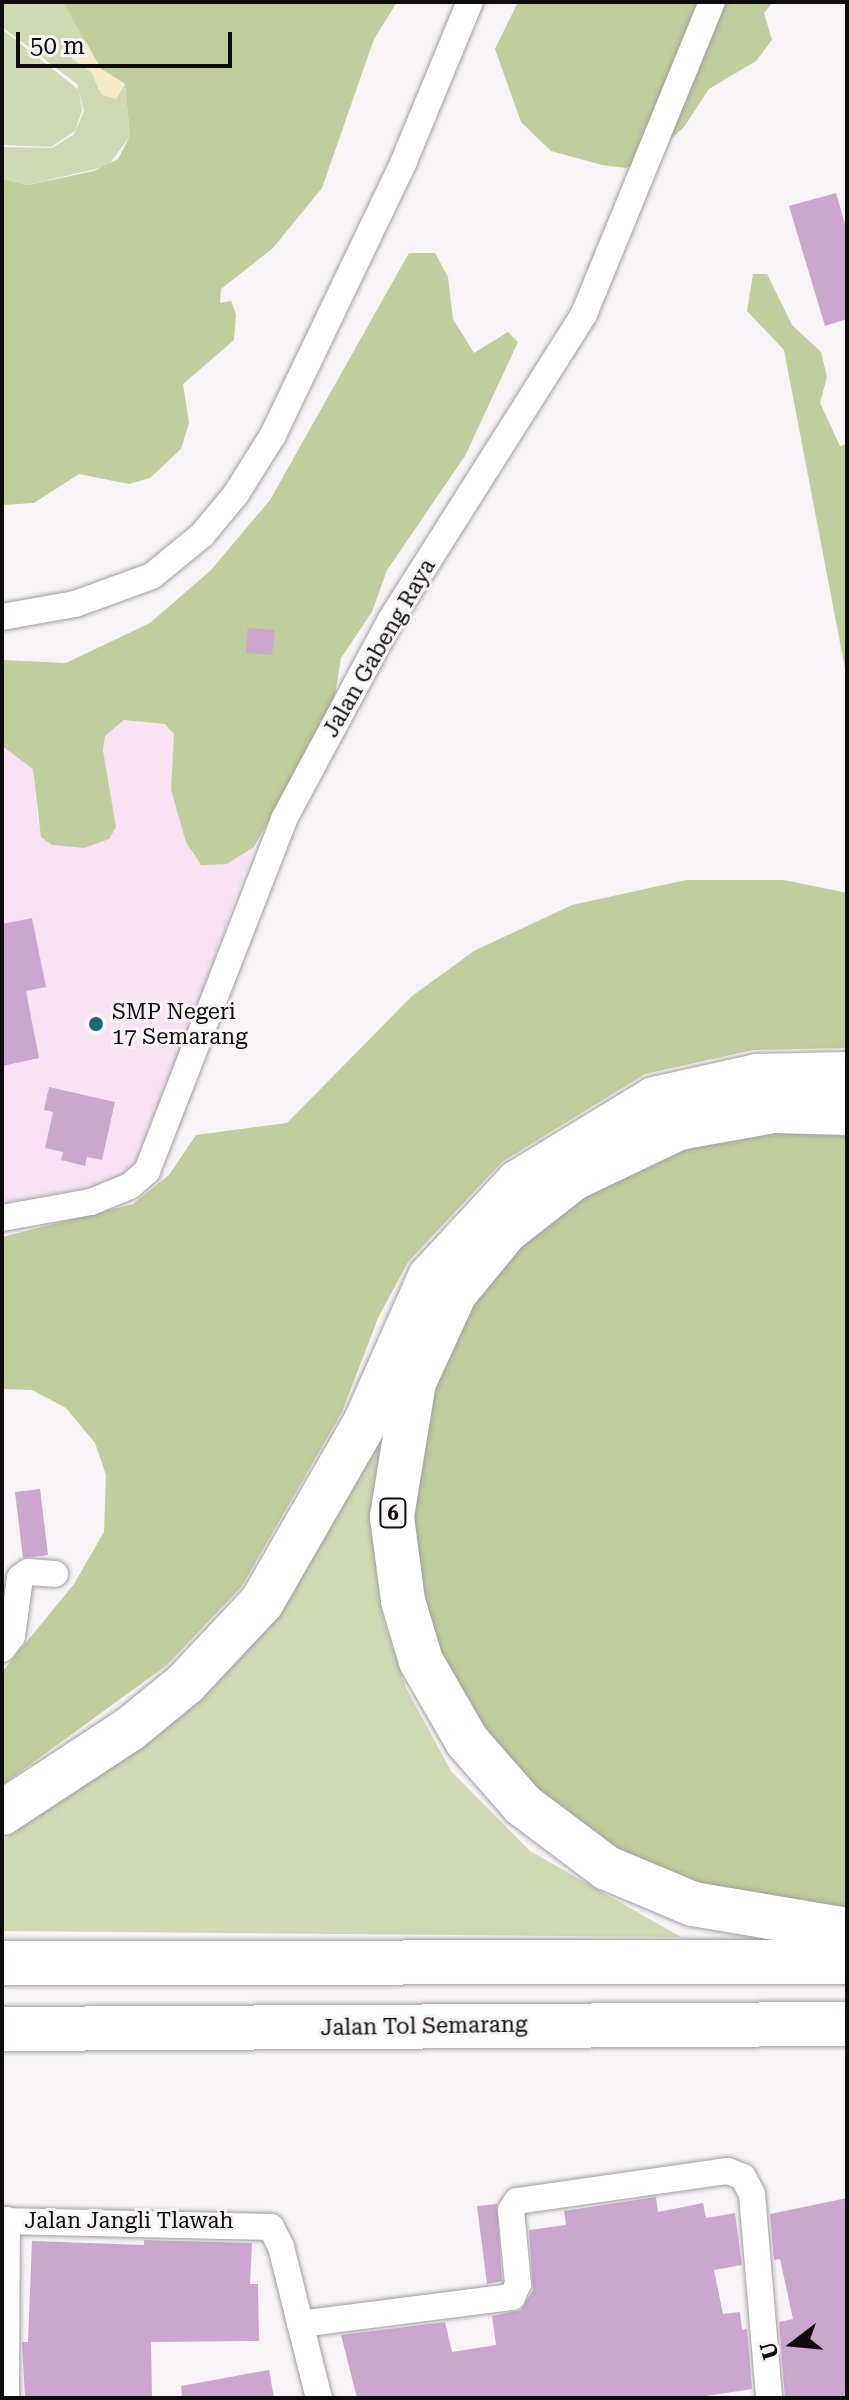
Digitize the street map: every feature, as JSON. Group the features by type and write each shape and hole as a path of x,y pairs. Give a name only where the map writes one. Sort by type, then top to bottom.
{"highway":[{"path":"2,1813 130,1729 185,1684 262,1602 365,1423 430,1277 518,1182 654,1099 757,1076 847,1074"},
{"name":"6","path":"847,1113 773,1111 679,1128 574,1178 506,1231 455,1293 414,1382 392,1517 403,1601 421,1661 467,1741 523,1805 607,1868 693,1904 847,1930"},
{"path":"2,1963 847,1962"},
{"name":"Jalan Tol Semarang","path":"2,2029 847,2024"},
{"path":"551,2025 847,2048"}],"street":[{"path":"2,617 75,604 152,576 202,535 236,494 273,435 404,161 470,2"},
{"name":"Jalan Gabeng Raya","path":"2,1218 91,1202 147,1171 284,819 390,621 584,314 712,2"},
{"path":"2,1649 12,1636 20,1578 28,1572 55,1574"},
{"path":"319,2398 300,2324 512,2297 518,2284 511,2210 517,2201 728,2171 743,2177 752,2194 769,2398"},
{"path":"4,2220 6,2398"},
{"name":"Jalan Jangli Tlawah","path":"4,2220 256,2222 271,2227 281,2247 300,2324"}],"shaded area":[{"name":"SMP Negeri 17 Semarang","path":"124,720 165,724 174,734 171,790 193,855 227,864 254,847 134,1181 2,1203 2,746 33,769 38,825 116,827 103,750 105,736"}],"green space":[{"path":"2,2 67,4 87,44 72,58 92,73 99,90 116,99 125,84 130,136 108,166 28,185 2,179 2,147 52,148 74,134 84,111 77,84 2,27"},
{"path":"63,2 397,2 374,39 322,188 273,248 221,289 220,303 231,301 236,314 234,340 183,384 189,423 181,449 150,478 129,484 79,474 34,503 2,505 2,179 28,185 94,171 118,159 130,136 125,84 101,69"},
{"path":"518,2 773,2 764,13 772,40 756,61 709,89 684,127 653,155 626,168 602,165 551,151 521,122 495,49"},
{"path":"2,29 79,90 82,110 75,131 51,147 2,145"},
{"path":"409,253 435,253 448,277 453,319 474,353 508,332 518,342 465,456 387,570 372,612 341,658 333,707 254,847 227,864 201,865 186,842 171,790 174,734 165,724 124,720 105,736 103,750 116,827 109,839 84,848 52,845 41,837 33,769 2,746 2,660 66,663 150,623 211,570 270,500"},
{"path":"753,274 767,274 792,325 821,352 827,377 820,403 840,446 847,444 847,679 784,350 747,311"},
{"path":"686,880 784,880 847,893 847,1048 753,1050 645,1074 502,1162 408,1262 378,1318 342,1412 242,1586 167,1665 2,1785 2,1672 74,1584 104,1532 106,1475 95,1443 66,1408 32,1390 2,1389 2,1237 133,1204 169,1175 196,1135 287,1123 412,996 474,951 572,905"},
{"path":"774,1126 847,1129 847,1912 697,1889 615,1855 533,1793 480,1733 435,1655 407,1517 429,1387 468,1301 517,1242 638,1161"},
{"path":"380,1417 383,1618 406,1688 451,1771 530,1851 681,1937 2,1931 2,1841 183,1710"}],"sand":[{"path":"87,44 101,69 124,83 116,99 102,95 92,73 72,58 76,46"}],"building":[{"path":"836,193 847,231 847,319 825,326 789,206"},
{"path":"248,628 275,630 272,655 246,653"},
{"path":"32,918 46,987 26,991 39,1058 2,1066 2,924"},
{"path":"49,1087 115,1102 102,1160 87,1157 85,1166 61,1160 63,1152 45,1148 53,1112 44,1110"},
{"path":"40,1489 48,1555 23,1558 15,1492"},
{"path":"656,2197 658,2212 703,2203 706,2218 735,2213 742,2265 714,2270 723,2314 740,2312 742,2330 747,2329 752,2389 693,2398 357,2398 341,2335 445,2322 452,2352 496,2345 492,2316 521,2310 533,2290 529,2230 566,2225 564,2211"},
{"path":"847,2198 847,2398 785,2398 779,2322 793,2319 780,2259 774,2260 770,2214"},
{"path":"497,2204 502,2281 487,2284 477,2206"},
{"path":"144,2240 252,2243 250,2284 258,2284 259,2341 151,2342 152,2398 25,2398 22,2342 28,2342 32,2241 144,2245"},
{"path":"269,2370 274,2398 182,2398 181,2386"}],"place":[{"name":"SMP Negeri 17 Semarang","path":"96,1024"}]}
